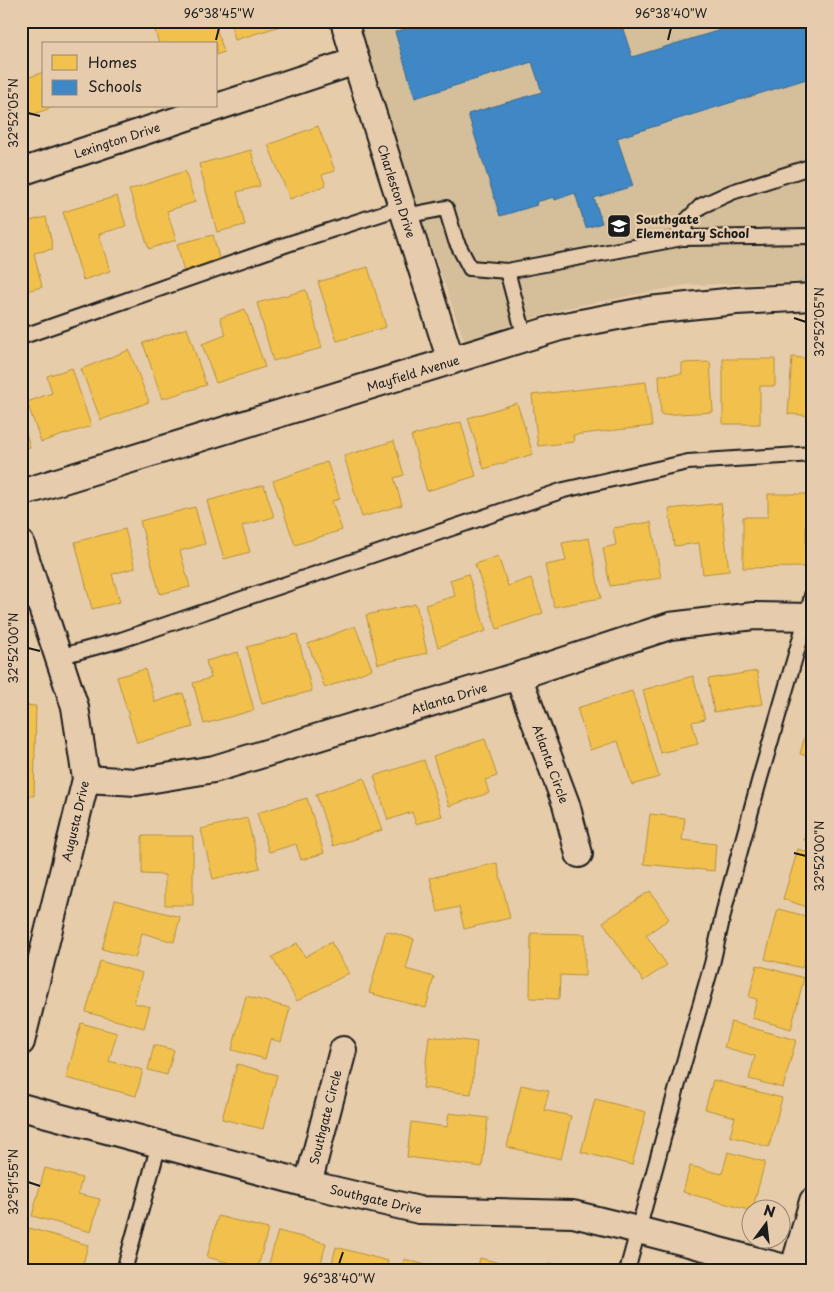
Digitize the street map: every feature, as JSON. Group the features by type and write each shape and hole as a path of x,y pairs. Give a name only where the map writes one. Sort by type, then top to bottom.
{"street":[{"name":"Charleston Drive","path":"344,21 451,361"},
{"name":"Lexington Drive","path":"218,107 356,61"},
{"name":"Lexington Drive","path":"21,172 214,108"},
{"name":"Mayfield Avenue","path":"21,493 560,327 649,310 736,301 813,297"},
{"name":"Augusta Drive","path":"21,544 76,707 86,780 21,1042"},
{"name":"Atlanta Drive","path":"86,780 136,782 214,770 518,676 670,626 811,608"},
{"name":"Atlanta Circle","path":"518,676 566,804 579,854"},
{"name":"Southgate Circle","path":"308,1184 343,1050"},
{"name":"Southgate Drive","path":"21,1107 308,1184 419,1210 573,1214 793,1271"},
{"path":"793,1271 813,1201"}],"lane":[{"path":"682,238 687,220 701,206 732,192 813,166"},
{"path":"21,337 288,244 404,212 446,208 456,241 470,268 507,271 682,238 813,236"},
{"path":"507,271 526,338"},
{"path":"58,657 130,637 564,490 688,462 813,454"},
{"path":"627,1271 712,964 726,902 757,787 811,608"},
{"path":"124,1271 159,1144"}],"shaded area":[{"name":"Southgate Elementary School","path":"359,21 813,21 813,282 686,285 566,308 464,340 405,171"}],"building: Homes":[{"path":"152,21 179,21 181,26 195,21 214,21 224,52 218,54 218,42 158,42"},
{"path":"230,21 286,21 287,24 235,40"},
{"path":"42,73 42,108 50,108 31,115 21,87 21,80"},
{"path":"318,126 335,171 322,175 326,185 290,199 268,145"},
{"path":"251,150 260,186 237,192 245,225 217,232 199,164"},
{"path":"185,171 195,202 167,211 176,240 149,249 129,190"},
{"path":"117,196 126,226 99,234 110,271 83,280 63,212"},
{"path":"46,217 53,249 34,253 42,287 21,292 21,223"},
{"path":"213,235 220,262 184,272 177,244"},
{"path":"368,267 386,327 337,341 318,282"},
{"path":"306,290 322,348 273,361 257,303"},
{"path":"245,309 265,367 216,383 202,344 226,335 220,318"},
{"path":"187,328 206,385 162,399 143,343"},
{"path":"129,350 149,402 101,420 81,369"},
{"path":"792,357 813,359 813,416 788,414"},
{"path":"723,359 775,359 775,386 760,386 760,424 723,424"},
{"path":"710,362 713,412 661,415 659,375 682,374 682,363"},
{"path":"72,368 91,426 41,442 27,402 52,393 47,376"},
{"path":"646,382 652,426 573,435 574,442 538,446 532,395"},
{"path":"517,403 533,454 484,469 468,418"},
{"path":"21,417 30,447 21,449"},
{"path":"461,422 476,476 427,491 411,436"},
{"path":"394,441 404,475 394,478 402,505 362,517 344,456"},
{"path":"327,462 340,499 332,501 342,530 295,545 273,481"},
{"path":"264,485 274,517 242,526 250,552 224,559 207,501"},
{"path":"768,494 806,494 806,567 743,568 743,517 768,517"},
{"path":"721,503 729,571 703,574 699,543 674,546 669,509"},
{"path":"195,507 205,544 180,551 190,587 160,594 140,521"},
{"path":"651,522 661,578 610,586 603,548 616,545 613,528"},
{"path":"125,529 135,568 112,574 120,602 92,609 75,542"},
{"path":"589,538 601,598 554,607 545,565 566,561 562,543"},
{"path":"498,556 508,586 531,578 543,613 497,629 475,564"},
{"path":"468,574 486,631 438,647 425,605 455,596 450,580"},
{"path":"416,604 427,653 378,664 366,615"},
{"path":"355,626 372,669 325,688 308,644"},
{"path":"297,634 312,691 262,704 247,647"},
{"path":"238,652 254,710 204,724 193,683 211,678 206,661"},
{"path":"145,669 155,702 183,693 193,727 137,743 117,677"},
{"path":"757,671 763,704 714,712 708,679"},
{"path":"693,676 705,719 692,722 698,744 660,753 643,690"},
{"path":"632,691 659,777 632,785 618,741 590,750 577,708"},
{"path":"21,705 36,706 34,796 21,795"},
{"path":"808,725 813,727 813,758 800,754"},
{"path":"485,739 497,776 485,780 489,793 449,806 433,756"},
{"path":"424,760 442,816 416,824 412,812 388,820 374,776"},
{"path":"364,778 382,830 333,846 316,794"},
{"path":"307,798 324,853 301,860 296,844 269,852 257,813"},
{"path":"813,807 813,842 804,840"},
{"path":"21,813 31,816 21,850"},
{"path":"650,814 685,818 682,840 716,844 714,871 644,864"},
{"path":"247,818 260,868 213,879 201,829"},
{"path":"142,836 193,836 193,905 165,905 165,875 142,874"},
{"path":"798,849 813,854 813,900 810,908 783,899"},
{"path":"497,863 510,918 464,929 459,907 438,912 430,878"},
{"path":"650,891 669,919 646,935 667,965 643,981 603,922"},
{"path":"115,900 180,917 174,942 142,933 135,958 102,949"},
{"path":"778,909 813,918 813,942 809,941 802,968 765,959"},
{"path":"386,931 414,939 406,969 434,977 426,1008 369,993"},
{"path":"531,933 585,934 585,976 560,975 559,999 530,998"},
{"path":"331,942 349,973 297,1001 272,957 297,943 305,957"},
{"path":"100,961 142,973 134,1003 150,1007 144,1028 86,1012"},
{"path":"757,965 804,978 791,1029 752,1018 757,999 749,997"},
{"path":"246,996 290,1008 281,1042 270,1039 265,1059 232,1050"},
{"path":"731,1022 796,1040 783,1088 749,1079 755,1056 724,1047"},
{"path":"81,1023 117,1033 109,1061 143,1070 136,1096 66,1078"},
{"path":"429,1036 477,1042 471,1094 423,1088"},
{"path":"154,1045 174,1050 167,1075 148,1070"},
{"path":"237,1064 277,1075 263,1129 222,1119"},
{"path":"713,1080 782,1098 769,1147 730,1136 735,1117 705,1109"},
{"path":"521,1085 549,1091 544,1110 571,1116 561,1159 507,1147"},
{"path":"595,1099 646,1112 632,1165 581,1152"},
{"path":"449,1113 488,1118 482,1167 407,1157 411,1122 447,1127"},
{"path":"728,1152 765,1162 755,1200 742,1200 742,1208 683,1192 690,1166 722,1174"},
{"path":"45,1168 82,1178 78,1194 100,1199 91,1232 32,1216"},
{"path":"218,1216 268,1229 257,1271 228,1271 230,1263 207,1257"},
{"path":"29,1228 88,1245 81,1271 72,1271 53,1265 52,1271 21,1271 21,1255"},
{"path":"278,1231 326,1243 319,1271 267,1271"},
{"path":"336,1247 388,1261 385,1271 330,1271"},
{"path":"480,1258 526,1270 477,1271"},
{"path":"404,1259 448,1271 401,1271"},
{"path":"550,1263 580,1271 548,1271"}],"building: Schools":[{"path":"429,21 601,21 603,28 621,23 632,57 750,21 813,21 813,77 617,138 633,186 594,198 602,223 586,228 575,193 555,200 554,197 536,202 537,205 500,216 468,114 542,92 532,62 415,98 395,32"}],"place":[{"name":"Southgate Elementary School","path":"619,226"}]}
